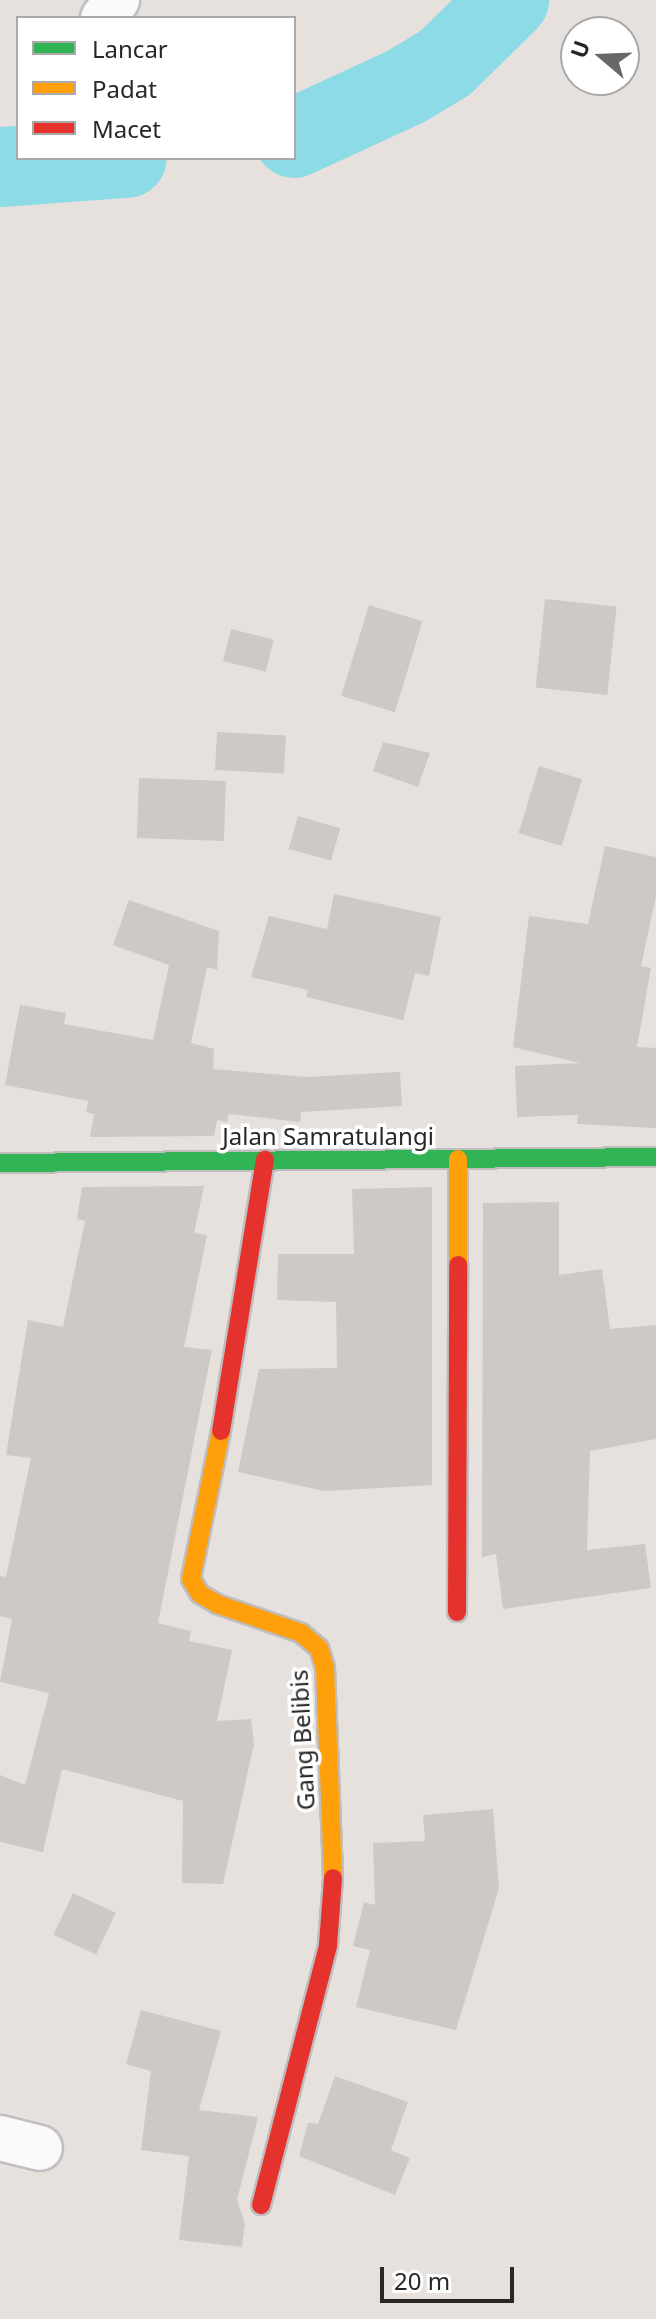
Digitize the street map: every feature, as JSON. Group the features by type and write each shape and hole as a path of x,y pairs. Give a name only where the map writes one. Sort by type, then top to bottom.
{"street":[{"path":"105,16 117,0"},
{"name":"Jalan Samratulangi","path":"0,1163 656,1157"},
{"path":"457,1612 458,1159"},
{"name":"Gang Belibis","path":"261,2205 328,1945 333,1876 325,1762 325,1668 319,1648 301,1633 217,1604 200,1594 191,1579 239,1343 265,1160"}],"building":[{"path":"545,599 617,607 607,695 536,688"},
{"path":"369,605 423,621 395,712 341,696"},
{"path":"231,629 274,640 266,672 223,661"},
{"path":"217,732 286,736 284,774 215,770"},
{"path":"383,742 430,753 418,787 373,771"},
{"path":"539,766 582,779 562,846 519,833"},
{"path":"139,778 226,781 224,841 137,838"},
{"path":"298,816 340,828 331,861 289,849"},
{"path":"605,846 656,857 656,896 641,966 651,968 637,1047 656,1048 656,1128 577,1124 578,1115 517,1117 515,1066 580,1063 513,1047 529,916 588,924"},
{"path":"334,894 441,917 429,976 415,973 403,1020 306,997 308,990 251,977 269,916 327,929"},
{"path":"129,900 219,931 217,970 207,967 191,1043 214,1049 213,1069 307,1077 400,1072 402,1106 301,1112 300,1122 229,1114 227,1122 217,1120 214,1136 90,1137 94,1114 86,1112 88,1101 5,1085 20,1005 66,1013 64,1024 153,1040 169,965 113,945"},
{"path":"204,1186 194,1233 207,1235 184,1347 212,1350 158,1623 191,1631 189,1641 232,1650 217,1721 251,1719 254,1744 223,1884 182,1883 183,1801 62,1769 43,1852 0,1842 0,1775 25,1785 49,1693 0,1682 12,1619 0,1616 0,1576 6,1577 31,1458 6,1455 28,1320 63,1327 85,1221 77,1219 82,1187"},
{"path":"432,1187 432,1485 324,1491 238,1472 259,1369 337,1368 336,1302 277,1300 278,1254 354,1254 352,1189"},
{"path":"559,1202 559,1275 602,1269 610,1329 656,1325 656,1439 590,1451 587,1550 645,1544 651,1588 503,1609 496,1554 482,1557 483,1203"},
{"path":"493,1809 499,1888 456,2030 356,2007 370,1950 353,1946 364,1902 375,1905 373,1843 425,1841 423,1815"},
{"path":"73,1893 116,1913 96,1955 54,1935"},
{"path":"141,2010 221,2031 199,2110 258,2117 237,2200 245,2224 242,2247 179,2240 189,2156 141,2150 151,2071 126,2064"},
{"path":"335,2076 408,2102 391,2150 410,2158 395,2195 299,2156 308,2123 318,2124"}],"waterway":[{"path":"296,137 405,87 445,63 509,0"},
{"path":"0,167 99,160"}],"traffic: fast":[{"path":"0,1163 656,1157"}],"traffic: slow":[{"path":"458,1159 458,1265"},
{"path":"221,1431 191,1579 200,1594 217,1604 301,1633 319,1648 325,1668 333,1878"}],"traffic: jam":[{"path":"221,1431 265,1160"},
{"path":"457,1612 458,1265"},
{"path":"261,2205 328,1945 333,1878"}]}
